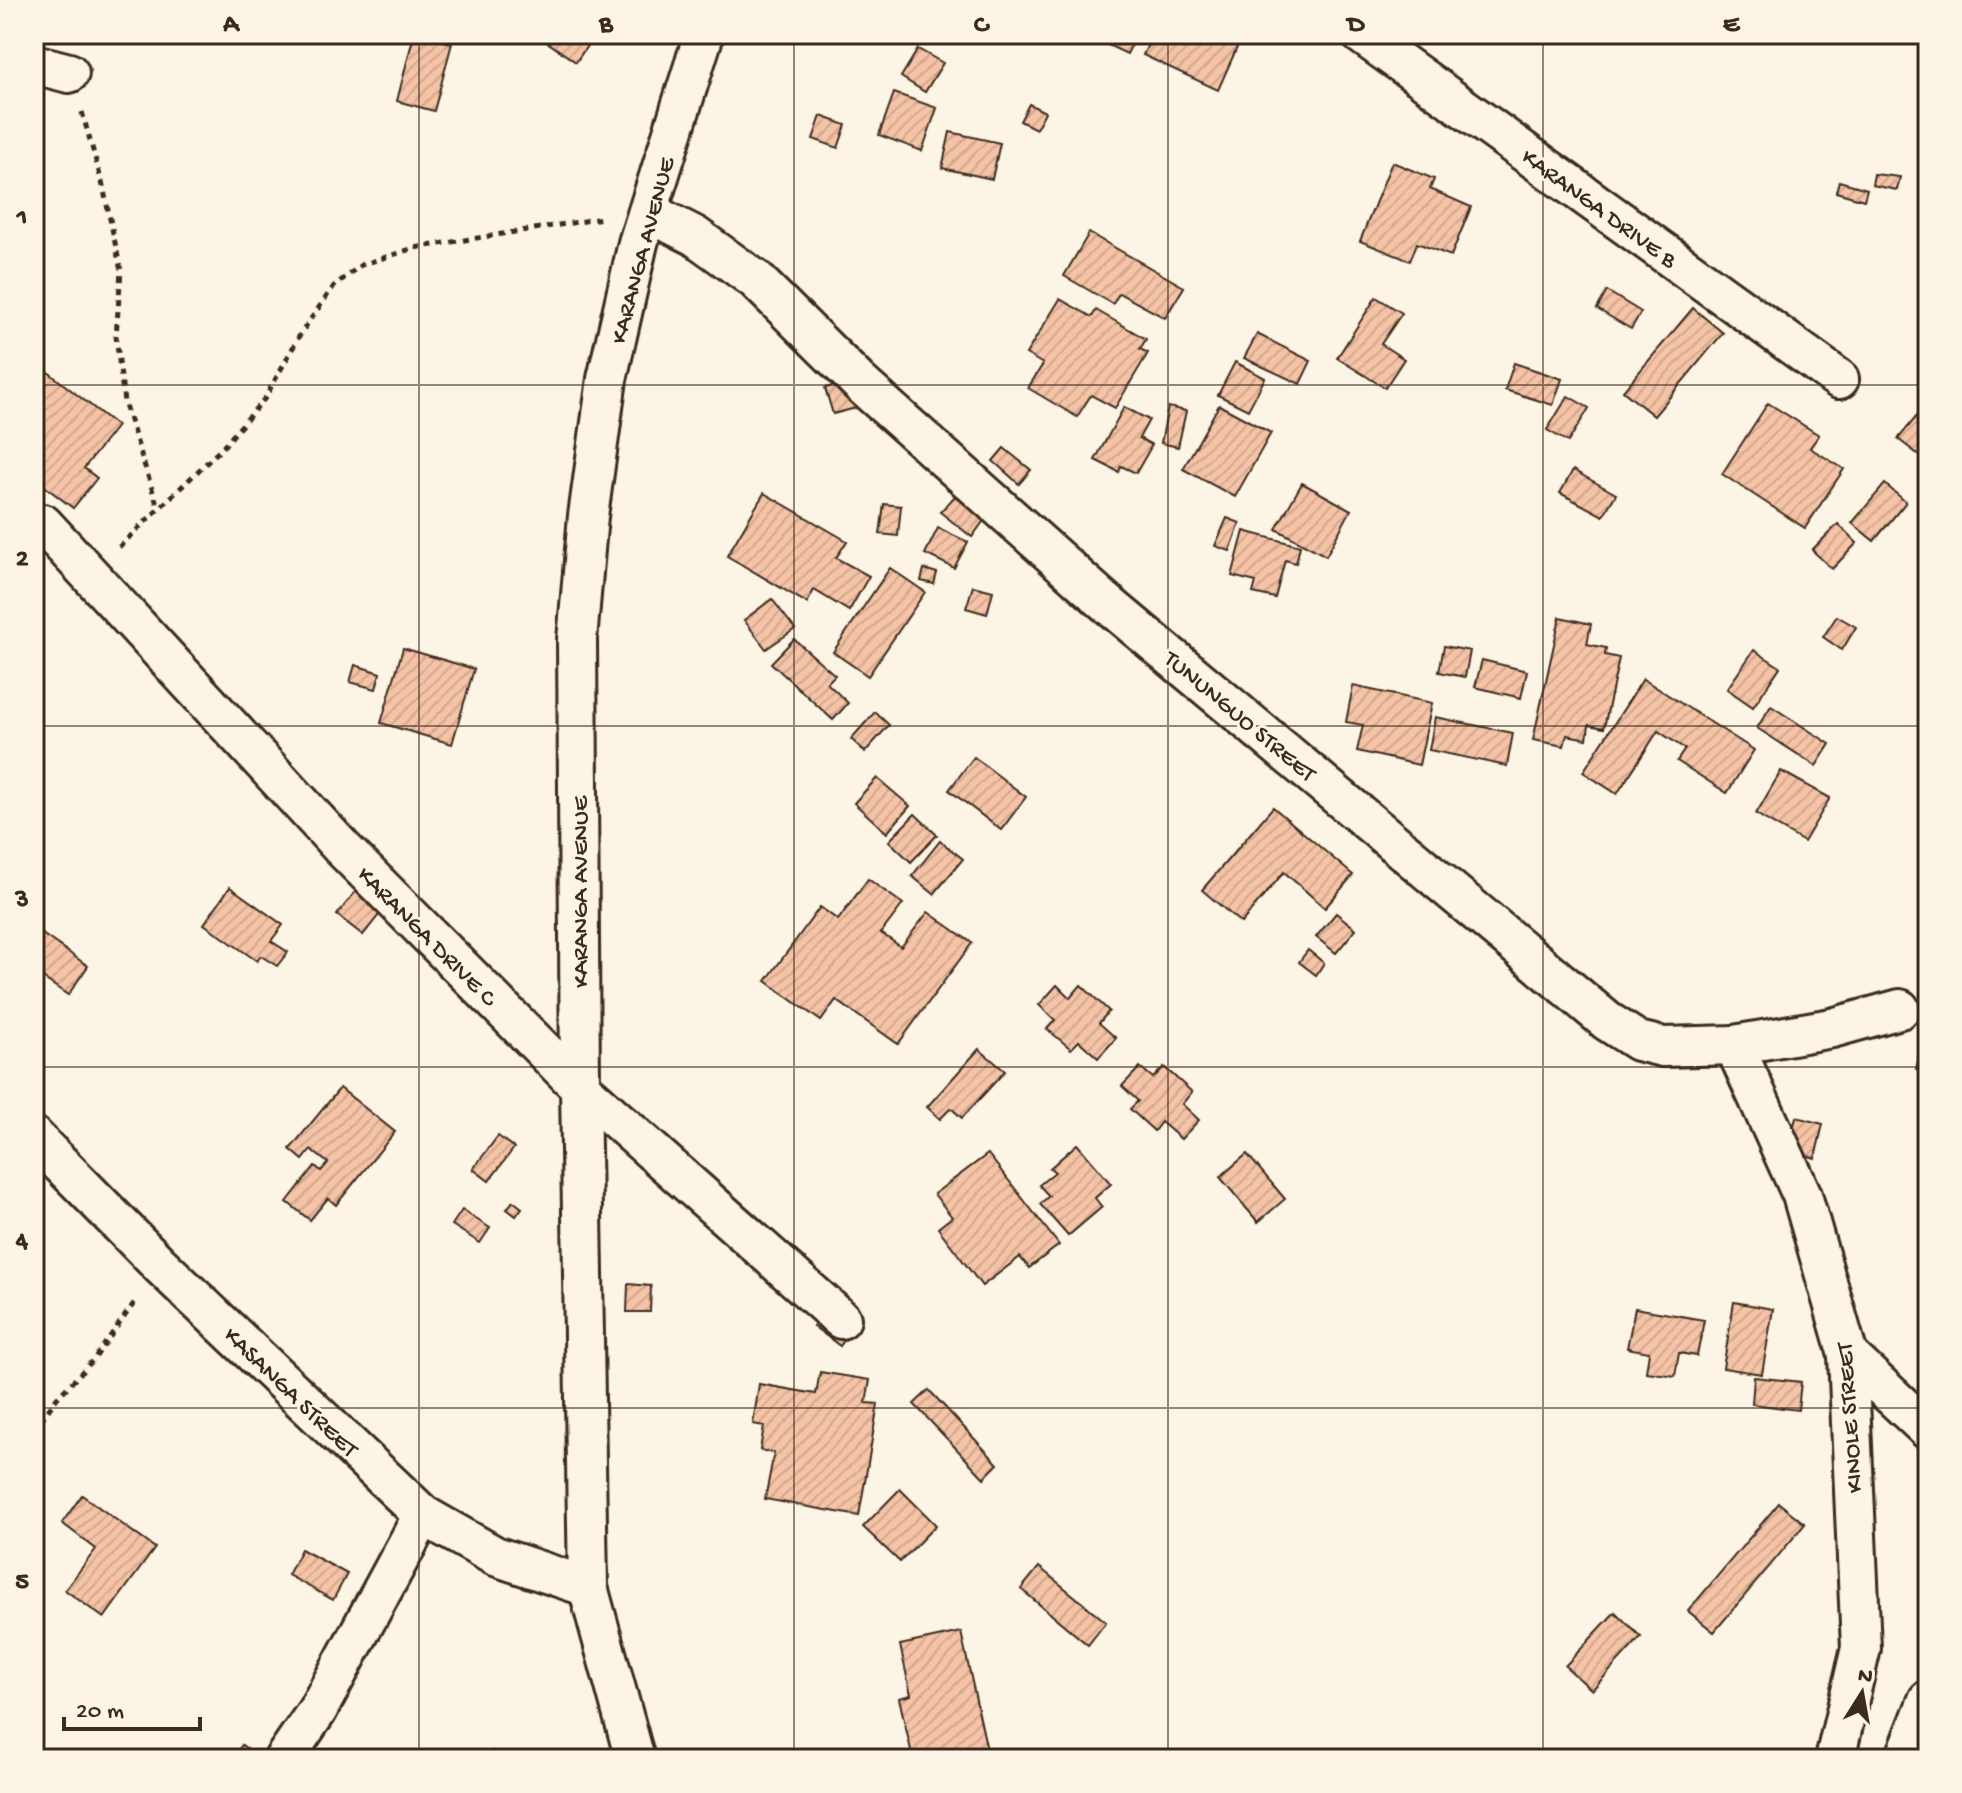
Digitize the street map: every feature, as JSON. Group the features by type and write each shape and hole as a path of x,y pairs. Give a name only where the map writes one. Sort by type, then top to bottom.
{"street":[{"name":"KARANGA AVENUE","path":"635,1759 588,1587 577,640 588,516 607,379 648,212 704,34"},
{"name":"KARANGA DRIVE B","path":"1361,34 1839,379"},
{"name":"TUNUNGUO STREET","path":"648,212 695,236 756,280 860,383 1102,599 1607,1021 1638,1041 1663,1047 1734,1045 1832,1028 1900,1009"},
{"name":"KARANGA DRIVE C","path":"43,524 342,848 580,1087 841,1319"},
{"name":"KINOLE STREET","path":"1734,1045 1802,1195 1848,1355 1861,1648 1835,1759"},
{"name":"KASANGA STREET","path":"34,1137 160,1265 423,1515 495,1556 588,1587"},
{"path":"1848,1355 1928,1430"},
{"path":"284,1759 317,1711 423,1515"},
{"path":"1905,1759 1928,1700"}],"path":[{"path":"51,69 90,135 121,271 116,336 124,402 158,508"},
{"path":"93,577 130,533 222,448 265,398 301,333 334,286 361,265 414,248 648,212"},
{"path":"34,1430 57,1398 94,1359 160,1265"}],"building":[{"path":"414,34 452,43 434,111 397,101"},
{"path":"542,34 595,34 576,62 540,37"},
{"path":"1002,34 1030,34 1022,46"},
{"path":"1098,34 1137,34 1127,54 1095,39"},
{"path":"1153,34 1189,34 1186,41 1199,48 1206,34 1243,34 1218,90 1143,55"},
{"path":"918,49 943,63 925,92 901,77"},
{"path":"894,93 937,108 922,151 879,135"},
{"path":"1029,104 1045,112 1036,129 1020,121"},
{"path":"821,116 846,125 838,148 813,139"},
{"path":"950,132 1000,143 992,179 942,168"},
{"path":"1392,162 1434,179 1430,189 1471,207 1451,256 1417,243 1410,261 1360,241"},
{"path":"1874,174 1900,177 1897,190 1872,185"},
{"path":"1839,181 1867,189 1864,200 1836,192"},
{"path":"1089,233 1184,287 1165,318 1119,293 1113,304 1064,276"},
{"path":"1607,291 1641,312 1631,329 1597,309"},
{"path":"1376,297 1402,313 1381,344 1404,359 1385,388 1337,358"},
{"path":"1060,299 1092,317 1096,310 1146,339 1140,349 1148,353 1115,408 1091,395 1077,417 1028,388 1043,364 1026,354"},
{"path":"1693,308 1723,333 1654,416 1623,391"},
{"path":"1257,334 1311,361 1300,384 1244,358"},
{"path":"34,361 117,426 84,468 97,478 73,508 34,478"},
{"path":"1235,362 1265,378 1248,410 1218,395"},
{"path":"1514,363 1562,379 1553,405 1505,390"},
{"path":"856,380 864,406 833,414 825,388"},
{"path":"1568,396 1589,408 1568,442 1547,430"},
{"path":"1768,403 1819,435 1810,448 1844,469 1805,528 1722,474"},
{"path":"1219,405 1271,433 1235,497 1183,469"},
{"path":"1124,407 1149,420 1139,438 1152,445 1136,473 1121,466 1119,472 1095,460"},
{"path":"1168,407 1186,411 1178,447 1161,443"},
{"path":"1921,411 1928,416 1928,462 1898,439"},
{"path":"1004,448 1031,470 1019,484 993,461"},
{"path":"1573,470 1616,494 1603,516 1560,493"},
{"path":"1302,483 1351,510 1326,556 1276,529"},
{"path":"1885,484 1906,502 1874,541 1852,523"},
{"path":"764,493 847,541 836,558 869,576 849,611 814,590 807,603 727,556"},
{"path":"955,496 985,519 972,537 940,512"},
{"path":"884,504 901,506 898,536 880,534"},
{"path":"1227,518 1240,523 1230,551 1215,546"},
{"path":"1838,524 1857,543 1832,569 1812,550"},
{"path":"938,528 968,542 954,568 925,554"},
{"path":"1244,531 1300,546 1296,563 1285,560 1275,598 1253,593 1256,582 1232,576"},
{"path":"890,568 925,592 868,676 833,652"},
{"path":"924,569 937,573 934,584 921,581"},
{"path":"973,586 993,591 987,614 966,608"},
{"path":"772,599 795,629 766,649 744,620"},
{"path":"1837,616 1856,627 1842,650 1823,637"},
{"path":"1560,617 1591,624 1587,644 1606,648 1605,655 1619,658 1604,728 1589,725 1587,739 1567,735 1564,746 1533,740"},
{"path":"794,639 835,675 827,683 848,703 833,720 771,663"},
{"path":"1444,646 1470,651 1465,677 1439,672"},
{"path":"403,648 474,669 452,744 381,723"},
{"path":"1754,650 1780,667 1753,707 1727,689"},
{"path":"1482,660 1527,671 1521,698 1475,687"},
{"path":"355,665 380,673 376,689 350,682"},
{"path":"1643,679 1754,750 1727,793 1677,761 1685,749 1658,731 1617,794 1583,772"},
{"path":"1353,686 1432,703 1419,765 1357,751 1363,725 1346,722"},
{"path":"1771,706 1830,744 1816,766 1757,728"},
{"path":"875,712 889,725 865,752 851,739"},
{"path":"1435,717 1513,733 1507,766 1429,750"},
{"path":"974,757 1026,797 1001,830 949,790"},
{"path":"1781,771 1830,798 1804,842 1756,814"},
{"path":"877,778 910,806 887,833 854,803"},
{"path":"1273,807 1353,875 1325,908 1284,872 1241,923 1202,890"},
{"path":"915,814 937,835 911,862 889,841"},
{"path":"940,841 963,859 934,894 912,876"},
{"path":"868,879 903,904 881,933 901,947 928,912 972,943 898,1044 836,1000 821,1021 766,981 820,907 838,920"},
{"path":"360,886 386,906 363,935 337,915"},
{"path":"230,887 283,925 271,941 288,952 277,966 261,956 257,961 204,924"},
{"path":"1336,913 1356,929 1336,953 1316,937"},
{"path":"35,929 88,966 68,995 34,972"},
{"path":"1308,950 1324,963 1316,975 1299,962"},
{"path":"1057,985 1070,998 1081,985 1109,1011 1099,1023 1116,1038 1098,1058 1079,1041 1071,1049 1047,1029 1055,1020 1039,1005"},
{"path":"1922,1044 1928,1046 1928,1071 1916,1069"},
{"path":"979,1049 1005,1071 962,1118 951,1108 940,1119 927,1107"},
{"path":"1140,1067 1153,1078 1164,1067 1192,1092 1182,1104 1199,1120 1181,1139 1161,1122 1154,1131 1130,1109 1138,1101 1122,1086"},
{"path":"340,1088 395,1132 336,1205 328,1198 310,1220 287,1202 315,1166 321,1171 328,1163 311,1150 303,1160 290,1149"},
{"path":"1796,1117 1823,1124 1815,1158 1788,1150"},
{"path":"498,1136 514,1148 489,1181 473,1169"},
{"path":"1077,1144 1111,1184 1095,1198 1102,1207 1068,1236 1040,1204 1049,1196 1039,1185 1055,1172 1050,1168"},
{"path":"988,1154 1059,1245 1029,1268 1020,1257 982,1286 938,1228 952,1217 934,1194"},
{"path":"1247,1154 1285,1199 1258,1222 1220,1177"},
{"path":"513,1201 522,1208 516,1216 507,1209"},
{"path":"462,1210 490,1228 480,1243 452,1225"},
{"path":"628,1284 651,1286 650,1312 627,1312"},
{"path":"1734,1302 1773,1309 1762,1374 1723,1368"},
{"path":"1635,1308 1704,1320 1697,1356 1679,1353 1675,1376 1646,1372 1649,1352 1627,1348"},
{"path":"825,1309 852,1330 840,1346 813,1326"},
{"path":"820,1372 870,1380 866,1403 878,1404 859,1516 765,1499 774,1453 760,1450 764,1426 753,1424 759,1384 816,1394"},
{"path":"1754,1377 1801,1382 1798,1410 1752,1404"},
{"path":"929,1390 998,1464 984,1478 914,1404"},
{"path":"900,1489 936,1525 900,1562 863,1527"},
{"path":"82,1495 155,1548 104,1618 65,1590 96,1549 62,1523"},
{"path":"1779,1503 1805,1524 1714,1632 1688,1611"},
{"path":"301,1549 347,1574 333,1600 288,1575"},
{"path":"1039,1567 1106,1622 1088,1645 1021,1589"},
{"path":"1615,1612 1641,1637 1592,1690 1565,1666"},
{"path":"961,1632 989,1759 913,1759 899,1698 911,1695 900,1645"},
{"path":"242,1745 250,1751 245,1759 231,1759"},
{"path":"492,1751 516,1759 490,1759"}]}
